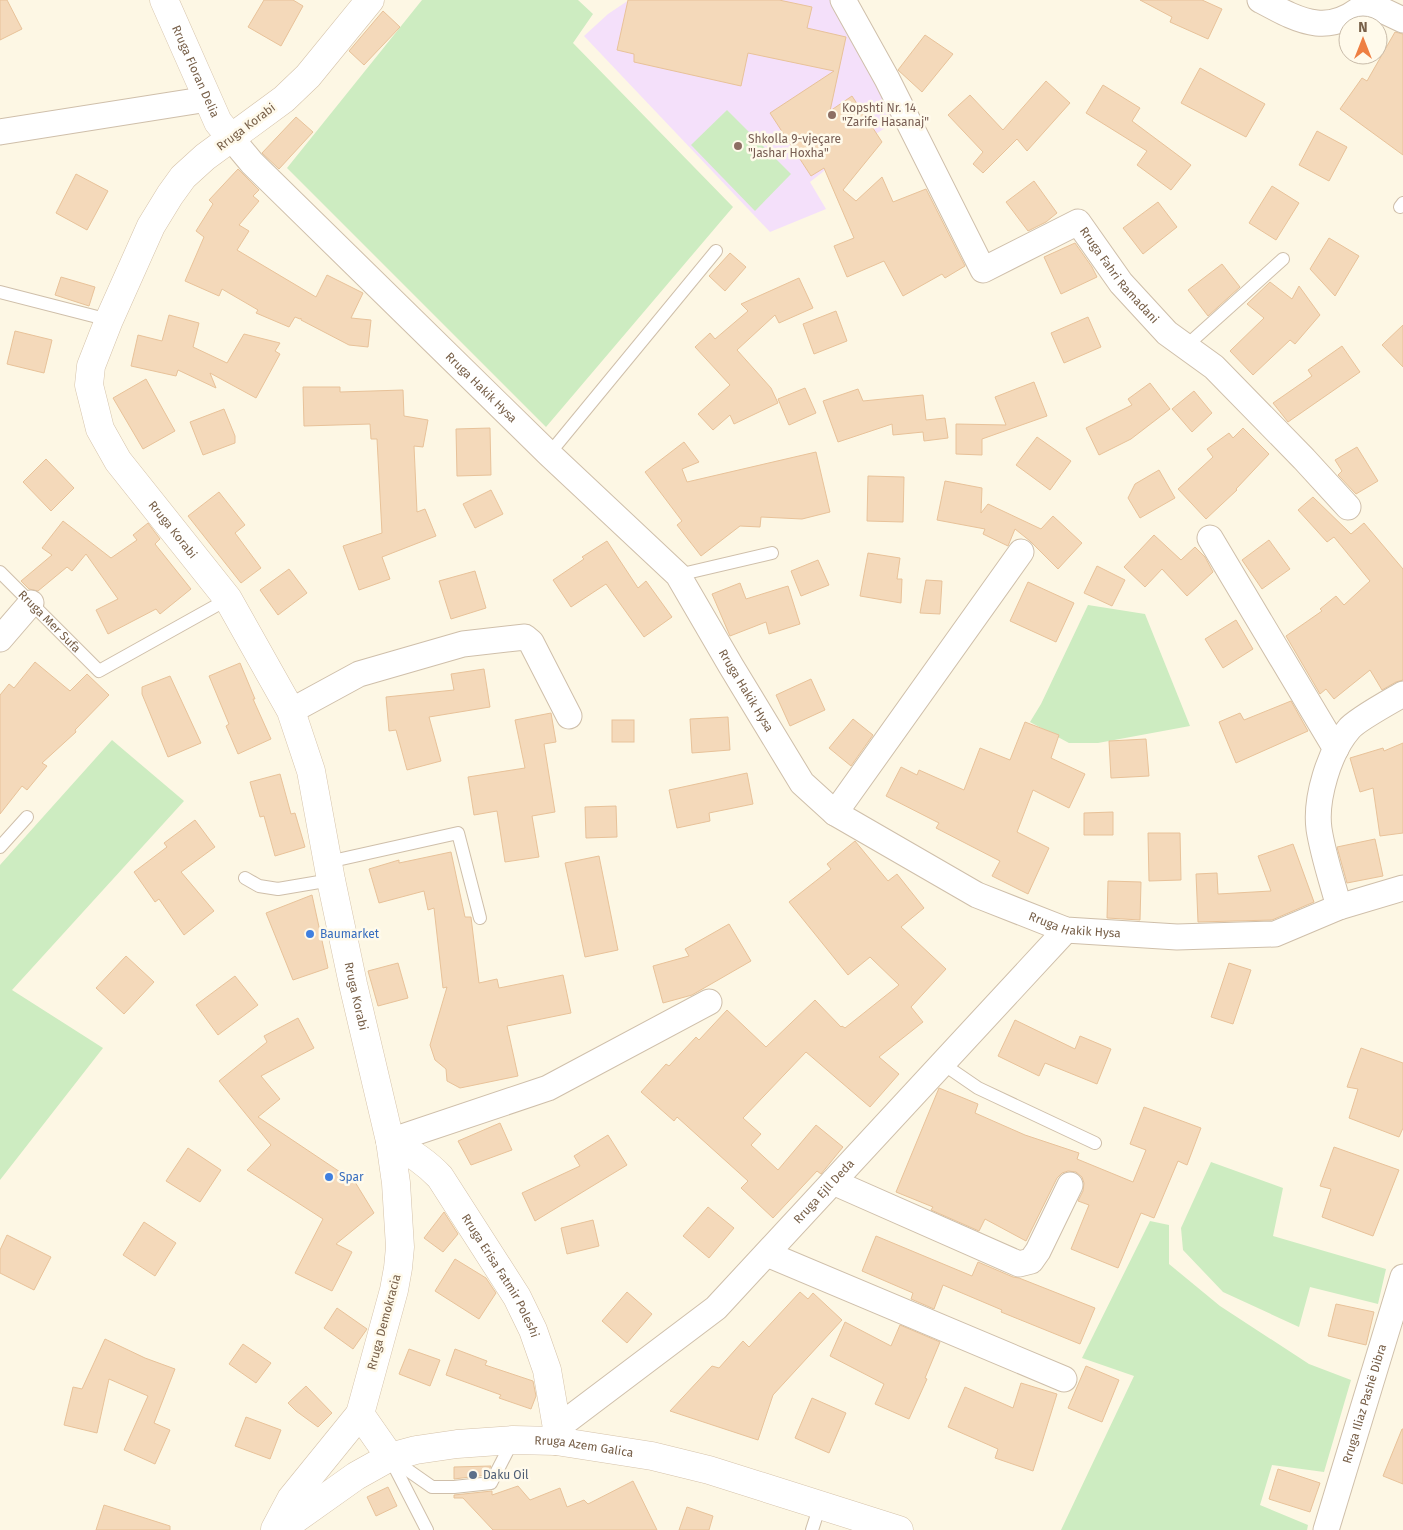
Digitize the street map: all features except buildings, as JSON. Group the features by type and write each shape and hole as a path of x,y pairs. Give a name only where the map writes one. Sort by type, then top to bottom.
{"street":[{"name":"Rruga Floran Delia","path":"164,0 218,122 232,139"},
{"name":"Rruga Fahri Ramadani","path":"843,0 887,79 983,270 1078,222 1121,283 1167,333 1214,367 1348,507"},
{"path":"1260,0 1294,18 1310,23 1329,24 1346,18 1369,2 1403,20"},
{"name":"Rruga Korabi","path":"364,2 308,76 284,99 198,164 183,177 170,194 151,226 109,320 91,366 89,385 100,429 118,462 228,599 290,710 311,771 353,984 390,1140"},
{"path":"0,132 208,99"},
{"name":"Rruga Hakik Hysa","path":"232,139 252,163 549,454 678,575 802,783 835,813 977,895 1066,930 1177,937 1275,934 1339,907 1403,888"},
{"path":"1210,538 1336,749"},
{"path":"835,813 1021,552"},
{"path":"0,639 31,603"},
{"path":"290,710 359,674 463,644 525,637 531,642 569,716"},
{"path":"1339,907 1319,829 1319,805 1328,768 1336,749 1350,727 1403,694"},
{"name":"Rruga Ejll Deda","path":"556,1434 716,1308 944,1064 1066,930"},
{"path":"390,1140 548,1088 708,1002"},
{"name":"Rruga Demokracia","path":"275,1530 291,1499 360,1414 394,1290 398,1268 400,1247 399,1224 390,1140"},
{"name":"Rruga Erisa Fatmir Poleshi","path":"390,1140 421,1159 440,1177 517,1297 534,1330 547,1370 556,1434"},
{"path":"833,1182 1019,1264 1030,1261 1038,1251 1070,1185"},
{"path":"767,1254 1064,1379"},
{"name":"Rruga Iliaz Pashë Dibra","path":"1326,1530 1403,1277"},
{"path":"360,1414 390,1457"},
{"name":"Rruga Azem Galica","path":"280,1530 356,1476 390,1457 416,1450 456,1444 513,1440 556,1434 709,1470 816,1518 899,1530"}],"lane":[{"path":"549,454 716,251"},
{"path":"1185,347 1283,259"},
{"path":"0,292 109,320"},
{"path":"678,575 772,553"},
{"name":"Rruga Mer Sufa","path":"0,572 99,671 228,599"},
{"path":"0,847 27,817"},
{"path":"245,878 259,886 278,888 458,833 480,918"},
{"path":"944,1064 978,1088 1095,1143"},
{"path":"390,1457 432,1487 491,1483 513,1440"},
{"path":"390,1457 427,1530"}],"shaded area":[{"name":"Shkolla 9-vjeçare \"Jashar Hoxha\"","path":"629,0 830,0 899,119 851,150 810,182 826,209 770,232 584,36 608,14"}],"green space":[{"path":"422,0 578,0 593,14 573,43 733,207 546,427 287,168"},
{"path":"727,110 791,174 755,211 691,145"},
{"path":"1088,605 1145,614 1190,726 1098,743 1069,743 1030,722 1041,704"},
{"path":"112,740 184,801 12,990 103,1048 0,1180 0,865"},
{"path":"1211,1162 1283,1188 1273,1236 1386,1269 1378,1304 1310,1287 1299,1327 1223,1292 1183,1250 1181,1228"},
{"path":"1150,1221 1169,1225 1169,1264 1220,1306 1309,1364 1351,1380 1324,1472 1272,1465 1260,1505 1308,1525 1307,1530 1061,1530 1134,1376 1082,1358"}],"place":[{"name":"Kopshti Nr. 14 \"Zarife Hasanaj\"","path":"832,115"},
{"name":"Shkolla 9-vjeçare \"Jashar Hoxha\"","path":"738,146"},
{"name":"Baumarket","path":"310,934"},
{"name":"Spar","path":"329,1177"},
{"name":"Daku Oil","path":"473,1475"}]}
